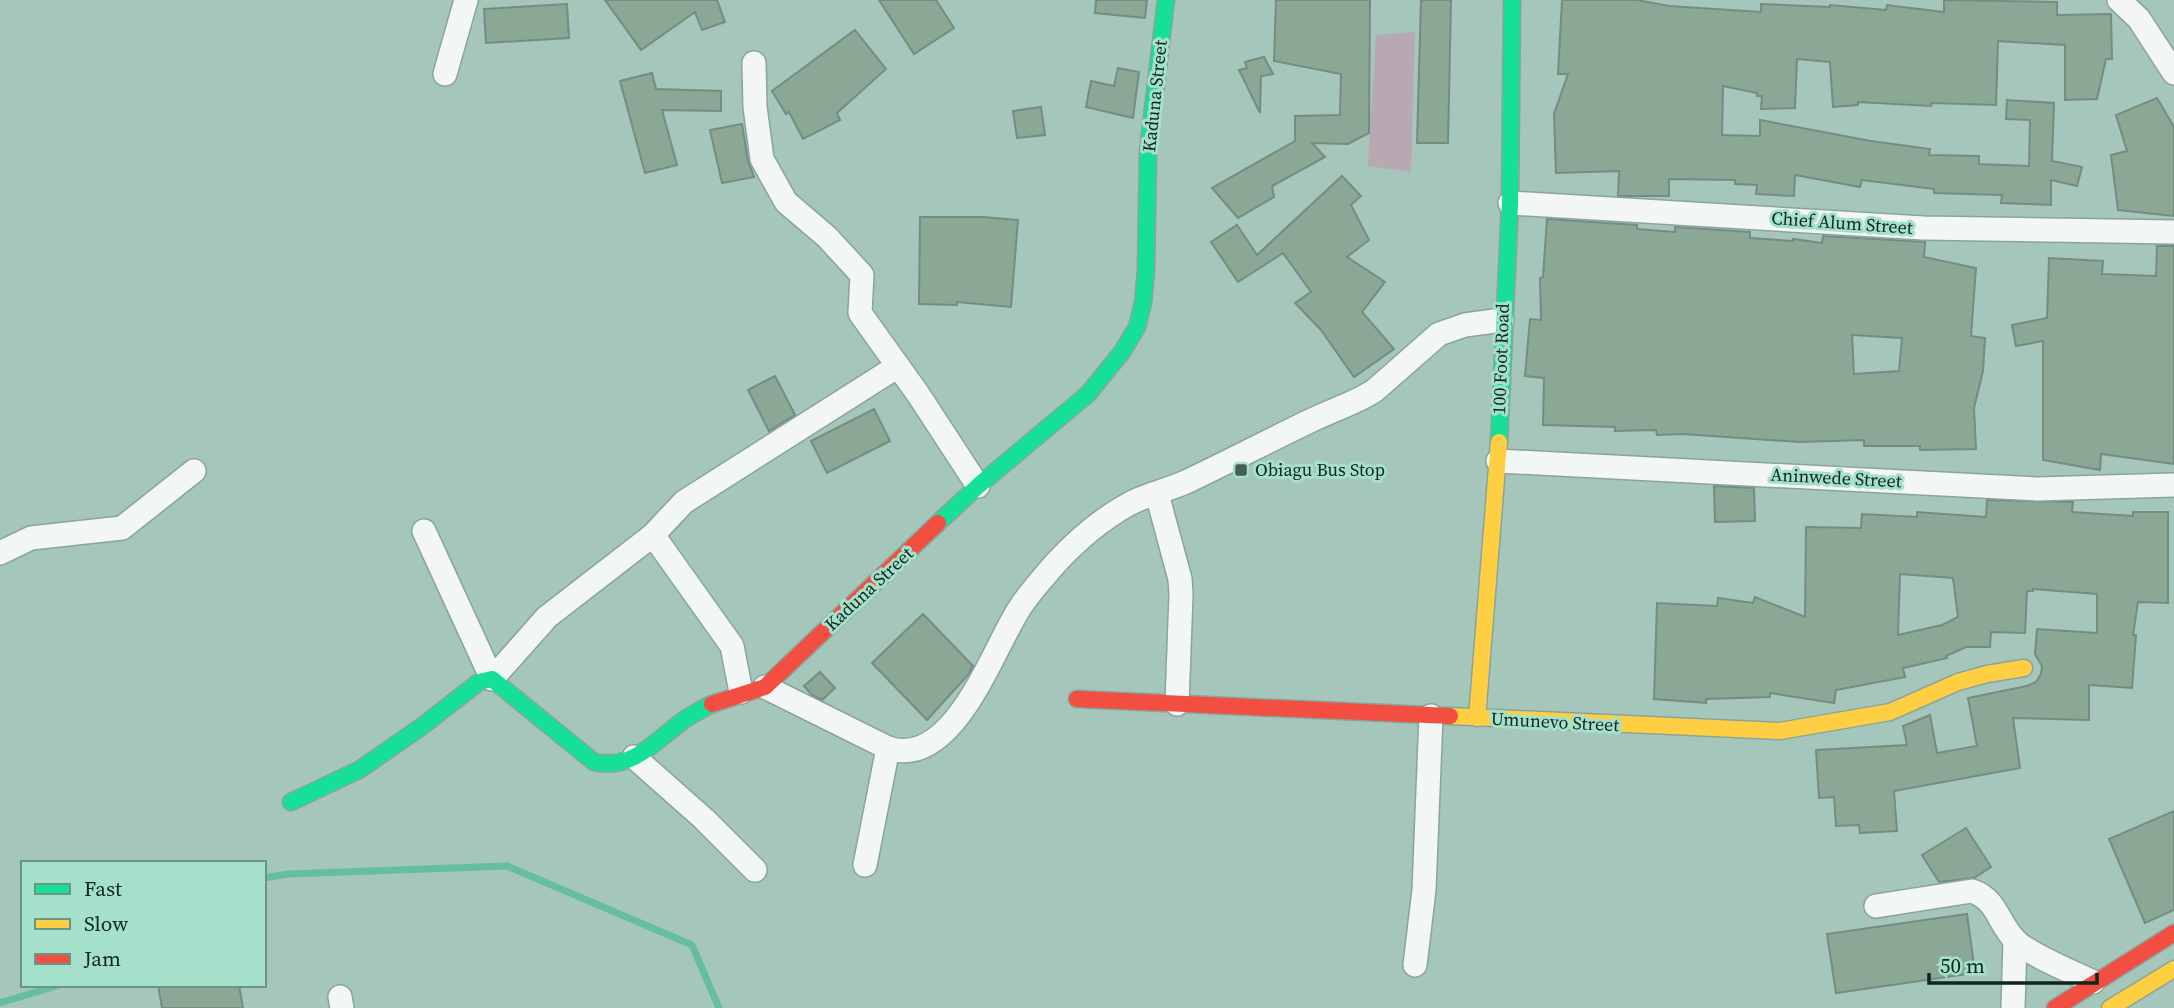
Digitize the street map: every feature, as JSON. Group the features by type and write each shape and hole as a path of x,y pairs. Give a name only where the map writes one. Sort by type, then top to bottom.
{"street":[{"path":"445,74 466,0"},
{"name":"Kaduna Street","path":"765,687 978,486 1088,394 1122,352 1137,327 1143,303 1146,270 1148,151 1166,0"},
{"name":"100 Foot Road","path":"1477,718 1497,461 1510,203 1512,0"},
{"path":"2119,0 2140,19 2174,74"},
{"path":"754,63 755,107 762,159 786,202 827,237 862,275 860,313 978,486"},
{"name":"Chief Alum Street","path":"1510,203 1923,228 2174,232"},
{"path":"424,531 492,679 594,762 603,766 620,765 634,757 670,734 691,715 741,692 765,687 888,748 897,751 922,749 941,736 968,702 1020,608 1073,544 1131,503 1157,494 1363,398 1439,334 1465,325 1503,320"},
{"path":"291,802 359,770 479,682 492,679 547,617 653,534 684,502 898,366"},
{"name":"Aninwede Street","path":"1497,461 2037,489 2174,485"},
{"path":"0,553 31,538 122,528 194,471"},
{"path":"1157,494 1181,594 1177,704"},
{"path":"653,534 732,646 741,692"},
{"name":"Umunevo Street","path":"1077,699 1780,732 1890,712 1958,682 2024,668"},
{"path":"1415,965 1424,890 1431,716"},
{"path":"865,865 888,748"},
{"path":"634,757 704,819 755,870"},
{"path":"1876,906 1972,891 1981,894 1991,902 2015,941 2093,982"},
{"path":"2055,1008 2174,933"},
{"path":"2013,1008 2015,941"},
{"path":"2110,1008 2174,969"}],"shaded area":[{"path":"1415,32 1411,172 1368,166 1376,35"}],"building":[{"path":"605,0 717,0 725,22 702,30 695,12 641,50"},
{"path":"879,0 936,0 954,28 914,54"},
{"path":"1096,0 1147,0 1145,18 1095,13"},
{"path":"1276,0 1370,0 1369,133 1348,144 1312,143 1325,157 1272,186 1274,197 1238,218 1212,188 1295,141 1295,116 1340,115 1341,74 1274,61"},
{"path":"1421,0 1451,0 1448,143 1417,143"},
{"path":"1562,0 1637,0 1669,6 1761,12 1761,4 1830,5 1886,10 1887,5 1944,12 1944,0 2057,2 2057,15 2111,14 2112,59 2106,59 2097,99 2065,100 2065,45 1998,41 1996,105 1931,103 1931,106 1858,102 1858,105 1833,107 1830,62 1797,59 1795,108 1761,109 1762,96 1723,86 1722,135 1760,136 1760,120 1930,149 1929,155 1979,156 1979,164 2029,166 2030,120 2006,119 2007,100 2054,103 2052,161 2082,167 2077,186 2051,180 2051,205 2001,203 2002,195 1934,193 1934,189 1862,180 1860,187 1795,175 1794,196 1756,194 1757,185 1735,184 1735,180 1669,179 1669,196 1618,196 1619,171 1556,173 1554,114 1568,74 1558,74"},
{"path":"567,4 569,38 486,43 484,9"},
{"path":"855,30 886,69 837,113 840,120 803,139 789,112 786,114 772,91"},
{"path":"1264,57 1273,74 1261,76 1260,113 1239,70 1247,68 1245,62"},
{"path":"1118,68 1139,72 1133,118 1086,107 1091,81 1114,86"},
{"path":"652,73 656,89 721,91 721,111 662,110 677,165 645,173 620,81"},
{"path":"2157,98 2174,127 2174,216 2118,210 2111,155 2127,151 2116,115"},
{"path":"1041,107 1045,135 1017,138 1013,111"},
{"path":"742,124 748,161 754,177 722,183 710,130"},
{"path":"1342,176 1361,196 1351,205 1369,240 1347,257 1385,282 1362,312 1394,349 1354,377 1321,330 1295,303 1311,292 1283,253 1238,282 1211,242 1237,225 1257,255"},
{"path":"920,217 1018,220 1011,307 957,302 957,305 919,304"},
{"path":"1547,219 1637,225 1637,229 1675,232 1675,227 1750,232 1750,238 1822,243 1823,236 1925,242 1924,257 1976,268 1971,336 1985,338 1983,371 1974,408 1976,449 1920,450 1920,446 1864,446 1864,440 1800,442 1683,434 1657,435 1656,430 1615,431 1615,427 1543,425 1544,378 1525,376 1530,319 1541,320 1540,278 1543,277","holes":["1852,335 1902,338 1899,371 1854,374"]},
{"path":"2157,246 2174,246 2174,464 2101,454 2100,470 2043,460 2043,341 2016,346 2012,325 2047,318 2049,258 2103,261 2102,274 2156,276"},
{"path":"775,376 795,415 769,431 748,390"},
{"path":"874,409 890,441 827,473 811,441"},
{"path":"1714,486 1754,488 1755,521 1715,522"},
{"path":"1987,500 2073,502 2072,512 2133,516 2133,512 2168,512 2168,603 2138,602 2133,635 2136,635 2132,688 2089,685 2089,720 2013,718 2020,768 1894,791 1897,831 1860,833 1859,825 1836,826 1834,797 1819,798 1816,750 1907,745 1903,726 1930,715 1937,753 1977,746 1968,698 2036,682 2042,666 2035,654 2037,629 2097,633 2097,594 2033,589 2027,591 2025,633 1991,632 1990,647 1966,647 1946,656 1947,658 1903,668 1905,677 1836,690 1834,703 1770,693 1770,697 1706,699 1706,703 1654,699 1657,603 1717,606 1718,598 1753,603 1755,597 1805,617 1806,527 1861,528 1862,514 1917,517 1917,512 1986,517","holes":["1900,574 1953,578 1958,617 1942,625 1898,635"]},
{"path":"923,614 973,666 927,720 872,663"},
{"path":"820,672 835,688 822,700 812,695 804,686"},
{"path":"2174,811 2174,910 2145,923 2109,839"},
{"path":"1966,828 1991,867 1974,878 1939,882 1922,855"},
{"path":"1967,914 1975,973 1836,993 1827,934"},
{"path":"158,987 239,987 243,1008 162,1008"}],"waterway":[{"path":"266,878 288,874 507,866 692,945 719,1008"},
{"path":"0,1003 52,987"}],"traffic: fast":[{"path":"938,523 1088,394 1122,352 1137,327 1143,303 1146,270 1148,151 1166,0"},
{"path":"1499,442 1510,203 1512,0"},
{"path":"291,802 359,770 479,682 492,679 594,762 608,764 632,758 684,720 712,704"}],"traffic: slow":[{"path":"1477,718 1499,442"},
{"path":"1450,716 1780,731 1890,712 1958,682 2024,668"},
{"path":"2110,1008 2174,969"}],"traffic: jam":[{"path":"712,704 765,687 938,523"},
{"path":"1077,699 1450,716"},
{"path":"2055,1008 2174,933"}],"place":[{"name":"Obiagu Bus Stop","path":"1241,470"}]}
